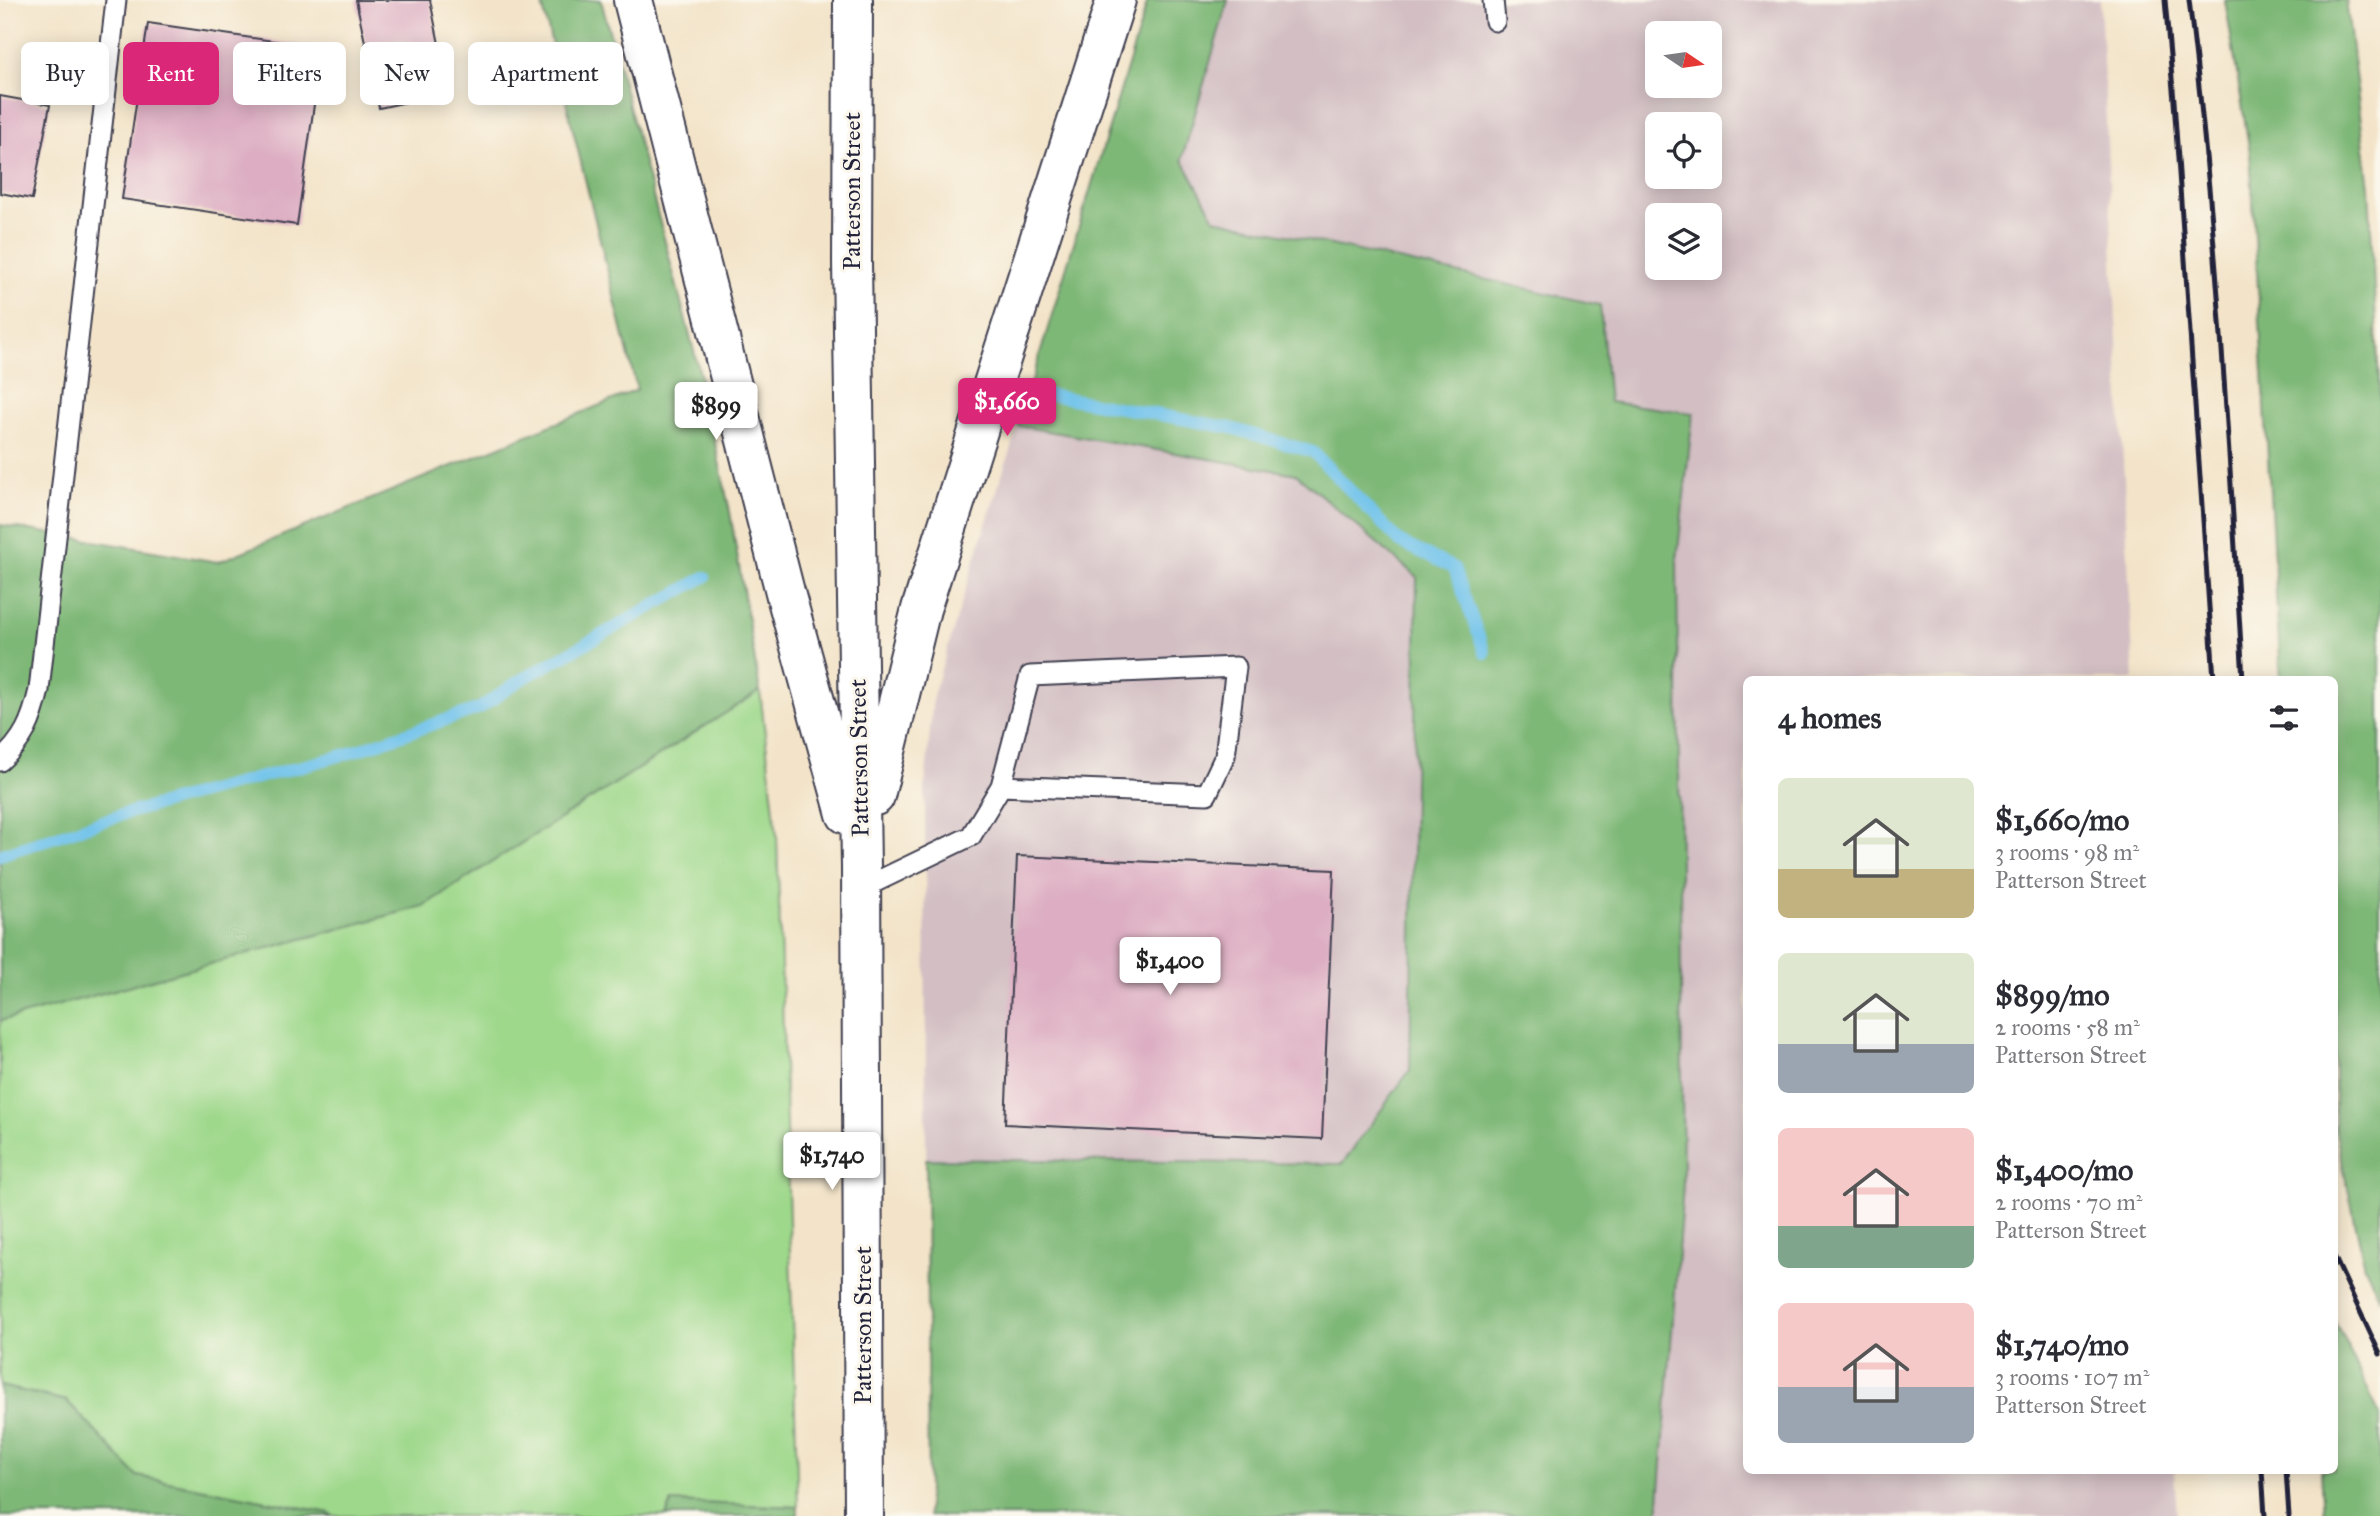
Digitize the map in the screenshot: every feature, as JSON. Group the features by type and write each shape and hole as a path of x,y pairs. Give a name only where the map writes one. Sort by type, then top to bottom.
{"main road":[{"path":"633,0 861,878"},
{"name":"Patterson Street","path":"853,0 852,262 861,878 863,1516"},
{"path":"861,878 881,765 921,609 1116,0"}],"lane":[{"path":"0,761 15,748 33,718 39,690 116,0"},
{"path":"1493,0 1495,21"},
{"path":"861,878 971,836 1002,786 1030,676 1236,667 1225,756 1207,794 1002,786"}],"shaded area":[{"path":"1228,0 2100,0 2134,676 1743,676 1743,1474 2174,1474 2177,1516 1658,1516 1683,1186 1677,560 1693,413 1609,402 1599,305 1215,219 1182,159"},
{"path":"1018,426 1296,474 1417,577 1410,1070 1342,1164 926,1159 925,788 933,696"}],"green space":[{"path":"541,0 601,0 612,42 551,42"},
{"path":"1148,0 1228,0 1182,159 1215,219 1600,305 1609,402 1693,413 1677,560 1683,1186 1658,1516 928,1516 926,1159 1342,1164 1410,1070 1417,577 1296,474 1018,426"},
{"path":"2225,0 2346,0 2369,187 2380,403 2380,1299 2365,1267 2338,1143 2338,676 2281,676 2250,153"},
{"path":"623,83 699,370 730,512 760,691 423,906 0,1021 0,525 218,562 637,390 567,105 623,105"},
{"path":"760,691 777,836 798,1507 672,1502 666,1516 333,1516 329,1513 136,1476 67,1401 0,1386 0,1021 423,906"},
{"path":"2338,1327 2380,1415 2380,1516 2324,1516 2321,1474 2338,1474"},
{"path":"0,1386 67,1401 137,1476 329,1513 333,1516 0,1516"},
{"path":"672,1502 798,1507 798,1516 666,1516"}],"building":[{"path":"356,0 430,0 439,42 365,42"},
{"path":"148,23 280,42 233,42 233,105 314,105 297,225 122,199 136,105 219,105 219,42 145,42"},
{"path":"0,96 21,100 21,105 50,105 32,199 0,193"},
{"path":"1017,856 1334,870 1322,1139 1005,1124"}],"waterway":[{"path":"1050,395 1231,428 1313,452 1400,542 1454,568 1485,653"},
{"path":"0,855 124,814 347,754 480,708 519,681 705,577"}],"railway":[{"path":"2165,0 2214,676"},
{"path":"2189,0 2215,254 2243,676"},
{"path":"2338,1265 2380,1354"},
{"path":"2262,1474 2265,1516"},
{"path":"2286,1474 2289,1516"}]}
